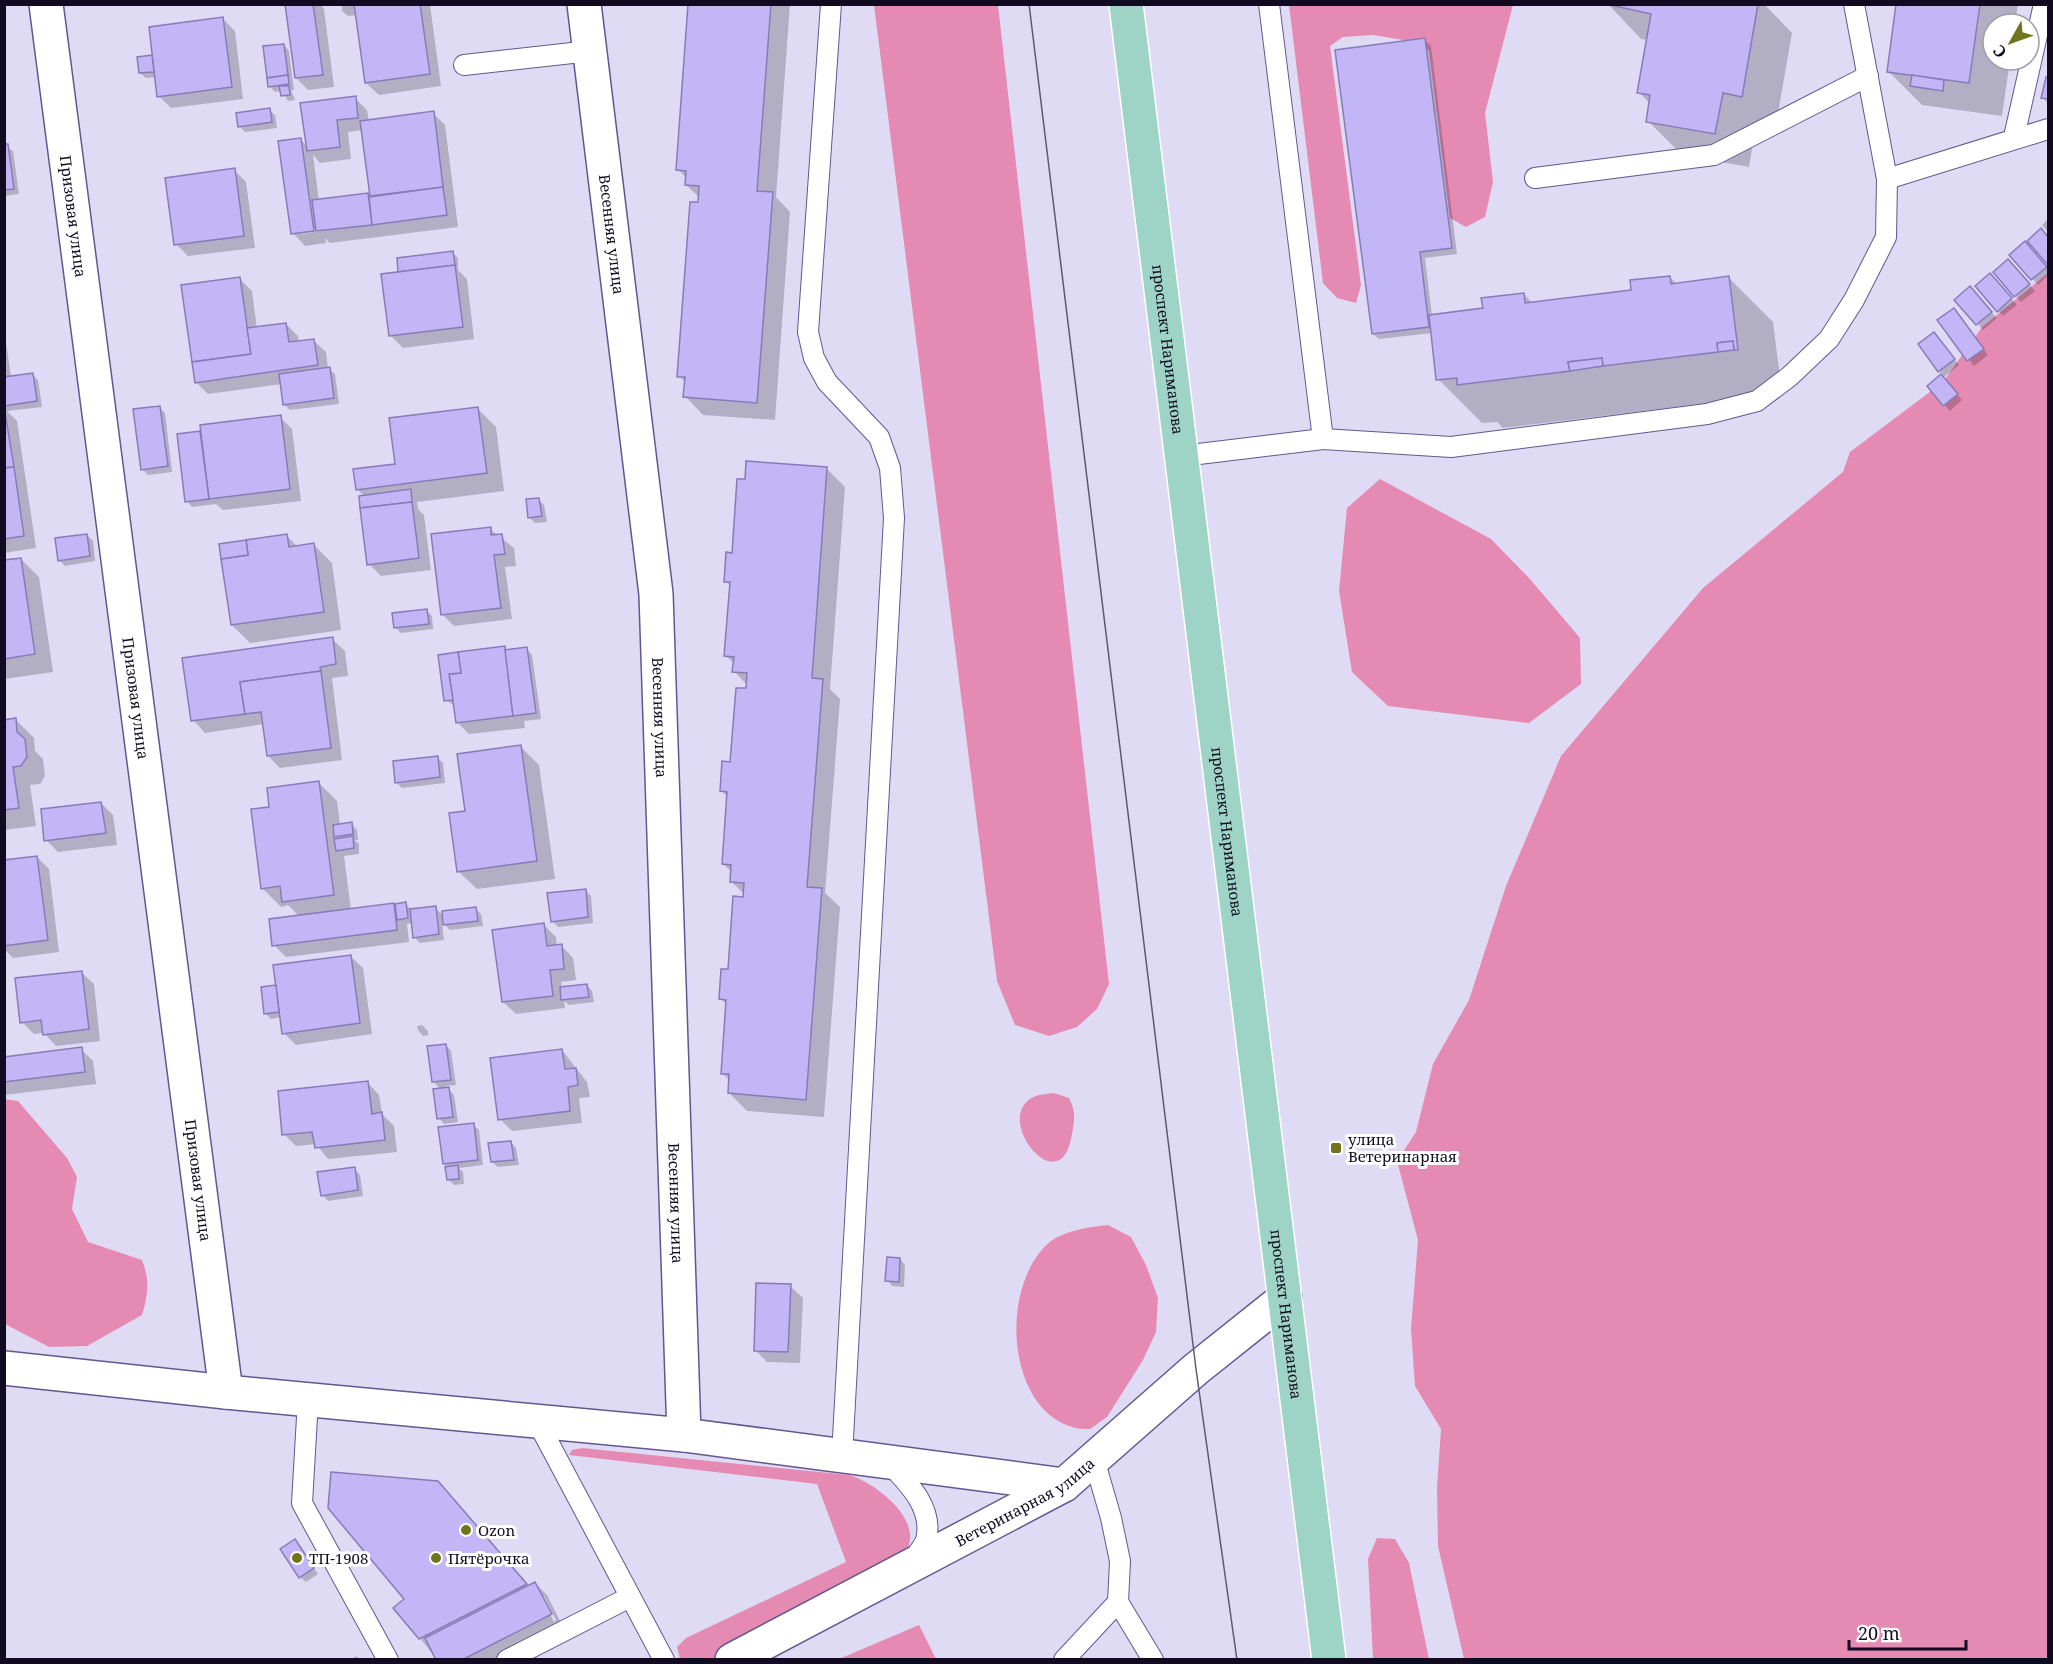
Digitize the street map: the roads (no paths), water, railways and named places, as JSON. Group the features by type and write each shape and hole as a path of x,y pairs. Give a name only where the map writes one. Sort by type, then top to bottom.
{"main road":[{"name":"проспект Нариманова","path":"1126,4 1329,1659"}],"street":[{"name":"Призовая улица","path":"46,4 225,1392"},
{"name":"Весенняя улица","path":"584,4 656,594 684,1435"},
{"name":"Ветеринарная улица","path":"732,1659 1064,1485 1196,1369 1285,1298"},
{"path":"4,1368 225,1392 684,1435 1064,1485"}],"lane":[{"path":"831,4 808,332 814,358 827,382 879,437 890,468 894,518 842,1456"},
{"path":"1269,4 1323,439"},
{"path":"1182,456 1323,439 1451,447 1707,414 1757,401 1790,376 1829,339 1854,300 1886,237 1887,179 1854,4"},
{"path":"2014,137 2044,4"},
{"path":"464,65 590,51"},
{"path":"1534,177 1714,155 1868,76"},
{"path":"1887,179 2014,137 2049,129"},
{"path":"308,1400 302,1503 388,1659"},
{"path":"537,1421 664,1659"},
{"path":"1094,1459 1111,1518 1120,1561 1118,1602 1153,1659"},
{"path":"888,1462 915,1490 926,1515 926,1540 909,1567"},
{"path":"507,1659 630,1597"},
{"path":"1064,1659 1118,1602"}],"tram line":[{"path":"1029,4 1196,1369 1237,1660"}],"place":[{"name":"улица Ветеринарная","path":"1336,1148"},
{"name":"Ozon","path":"466,1530"},
{"name":"ТП-1908","path":"297,1558"},
{"name":"Пятёрочка","path":"436,1558"}]}
